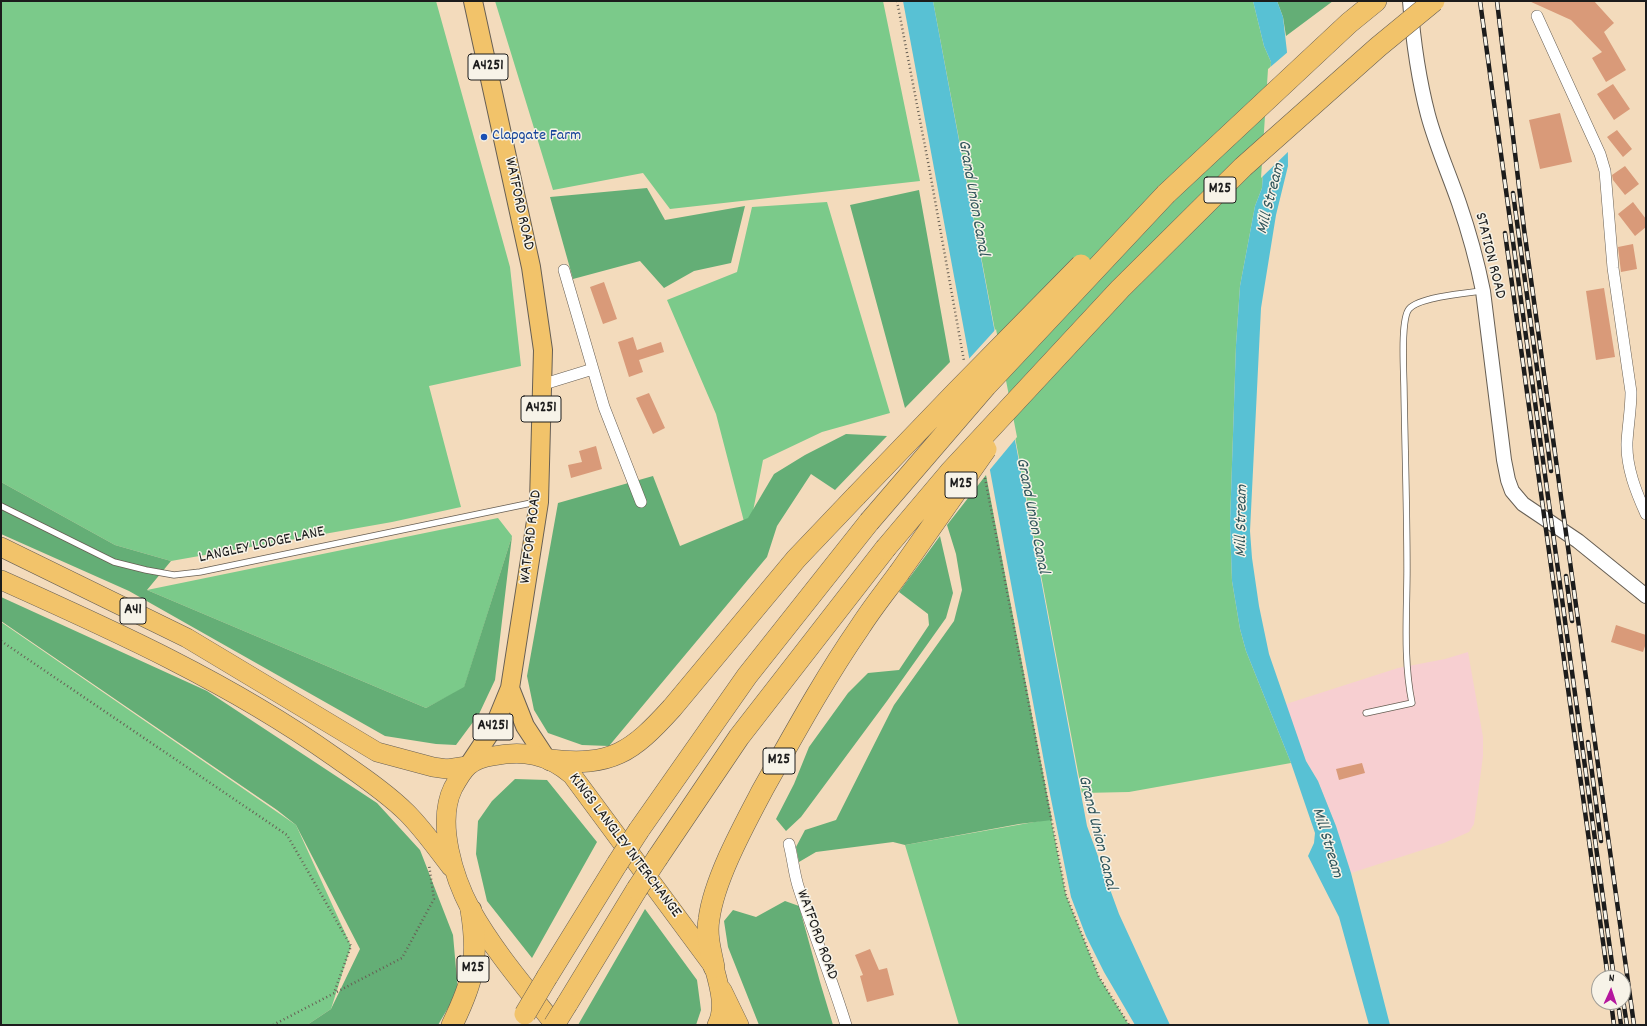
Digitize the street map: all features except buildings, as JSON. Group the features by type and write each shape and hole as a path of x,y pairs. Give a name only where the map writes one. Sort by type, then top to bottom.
{"highway":[{"name":"M25","path":"548,759 569,762 597,761 615,756 633,746 652,730 796,559 956,392 1084,263 1166,194 1343,28 1376,1"},
{"name":"M25","path":"555,1025 637,889 739,737 885,549 950,472 1120,289 1243,167 1378,47 1434,1"},
{"name":"M25","path":"522,1019 617,864 747,676 869,522 986,386 1166,194"},
{"name":"M25","path":"717,975 709,935 708,921 711,905 723,873 747,819 790,741 859,627 969,474 1022,396"},
{"name":"A41","path":"1,547 186,638 377,752 433,767 447,768 468,764"},
{"name":"A41","path":"1,580 100,624 167,658 249,702 311,741 366,779 407,812 455,873"},
{"name":"KINGS LANGLEY INTERCHANGE","path":"468,764 487,757 506,754 524,754 548,759 572,775 717,975"},
{"path":"468,764 450,795 446,812 446,834 455,873 471,910 498,951 555,1025"},
{"name":"M25","path":"452,1025 470,986 475,962 475,937 471,910"},
{"path":"717,975 721,1002 720,1019 717,1025"},
{"path":"717,975 739,1025"}],"main road":[{"name":"WATFORD ROAD","path":"468,764 494,727 510,688 539,502 543,350 532,267 473,1"},
{"name":"A4251","path":"510,688 525,726 548,759"}],"street":[{"name":"STATION ROAD","path":"1410,1 1417,69 1428,115 1471,243 1482,291 1503,453 1508,480 1512,491 1523,504 1578,541 1646,596"},
{"path":"1537,16 1600,154 1605,171 1613,268 1631,392 1631,410 1627,443 1628,464 1635,488 1646,514"},
{"path":"564,270 604,407 641,502"},
{"path":"541,384 593,369"},
{"name":"WATFORD ROAD","path":"788,844 793,859 798,887 831,976 846,1025"}],"lane":[{"path":"1366,713 1412,703 1407,678 1407,542 1404,352 1406,314 1410,308 1420,303 1437,298 1482,291"},
{"name":"LANGLEY LODGE LANE","path":"1,506 114,562 174,575 200,572 539,502"}],"path":[{"path":"897,1 929,167 964,363"},
{"path":"984,471 1066,895 1099,977 1129,1025"},
{"path":"1,641 287,835 352,946 334,994"},
{"path":"273,1025 402,958 434,899"}],"shaded area":[{"path":"1468,652 1483,737 1483,756 1474,824 1469,832 1444,843 1351,873 1336,826 1318,781 1306,761 1286,704 1398,668 1445,659"}],"green space":[{"path":"1,1 436,1 510,267 521,366 429,386 461,507 392,522 171,561 115,545 1,482"},
{"path":"495,1 883,1 920,181 670,209 643,173 553,190"},
{"path":"933,1 1253,1 1264,46 1271,62 1262,188 1255,206 1240,286 1236,345 1230,524 1232,581 1240,629 1246,651 1291,763 1129,792 1082,793"},
{"path":"1277,1 1333,1 1286,36 1283,17"},
{"path":"647,188 665,220 745,206 731,263 694,271 664,288 640,261 573,279 550,197"},
{"path":"919,190 950,362 905,408 850,205"},
{"path":"827,202 890,413 822,432 763,460 748,537 716,414 667,300 737,272 752,207"},
{"path":"846,434 887,436 835,490 811,474 777,526 767,557 609,746 582,745 548,733 534,710 527,676 558,503 653,476 680,546 748,518 774,474 805,455"},
{"path":"986,475 1052,820 1019,824 905,845 893,842 816,852 799,862 796,847 805,830 836,820 894,705 954,621 962,590 956,554 947,525"},
{"path":"1,482 115,545 171,561 147,590 426,708 464,687 512,536 495,680 479,714 456,745 436,744 385,736 129,591 1,534"},
{"path":"498,518 512,536 464,688 426,708 147,590"},
{"path":"940,536 953,593 946,618 801,817 786,831 776,819 794,784 809,747 848,693 868,673 899,670 929,625 928,614 899,592"},
{"path":"1,597 207,691 377,803 420,850 453,935 458,991 438,1025 307,1025 331,1009 360,949 296,825 277,810 1,621"},
{"path":"1,622 296,825 351,946 331,1009 307,1025 1,1025"},
{"path":"515,779 547,780 597,842 532,958 487,901 476,854 478,821 492,801"},
{"path":"1051,819 1066,895 1099,977 1129,1025 959,1025 905,845"},
{"path":"785,901 799,906 833,1025 759,1025 728,947 724,921 733,910 756,917"},
{"path":"645,909 697,980 701,1010 696,1025 578,1025"}],"water":[{"path":"903,1 933,1 1087,826 1119,914 1170,1025 1135,1025 1104,972 1086,936 1071,897 1050,794"},
{"name":"Mill Stream","path":"1253,1 1277,1 1283,17 1287,52 1288,166 1276,215 1261,308 1250,531 1252,558 1259,606 1269,654 1306,761 1318,781 1336,826 1351,873 1390,1025 1369,1025 1339,917 1308,856 1314,843 1315,833 1291,763 1246,651 1240,629 1232,581 1230,524 1236,345 1240,286 1255,206 1262,188 1271,62 1264,46"}],"pier":[{"path":"1289,51 1290,150 1261,178 1268,69"},
{"path":"996,329 1017,437 988,472 967,361"}],"railway":[{"path":"1480,1 1613,970"},
{"path":"1497,1 1524,229 1634,1025"},
{"path":"1513,193 1551,471"},
{"path":"1505,233 1607,970"},
{"path":"1566,576 1572,621"},
{"path":"1588,742 1601,841"},
{"path":"1612,1010 1614,1025"},
{"path":"1619,1010 1621,1025"},
{"path":"1625,1010 1627,1025"}],"place":[{"name":"Clapgate Farm","path":"484,137"}],"water label":[{"name":"Grand Union Canal","path":"972,198"},
{"name":"Grand Union Canal","path":"1031,516"},
{"name":"Grand Union Canal","path":"1096,833"}]}
